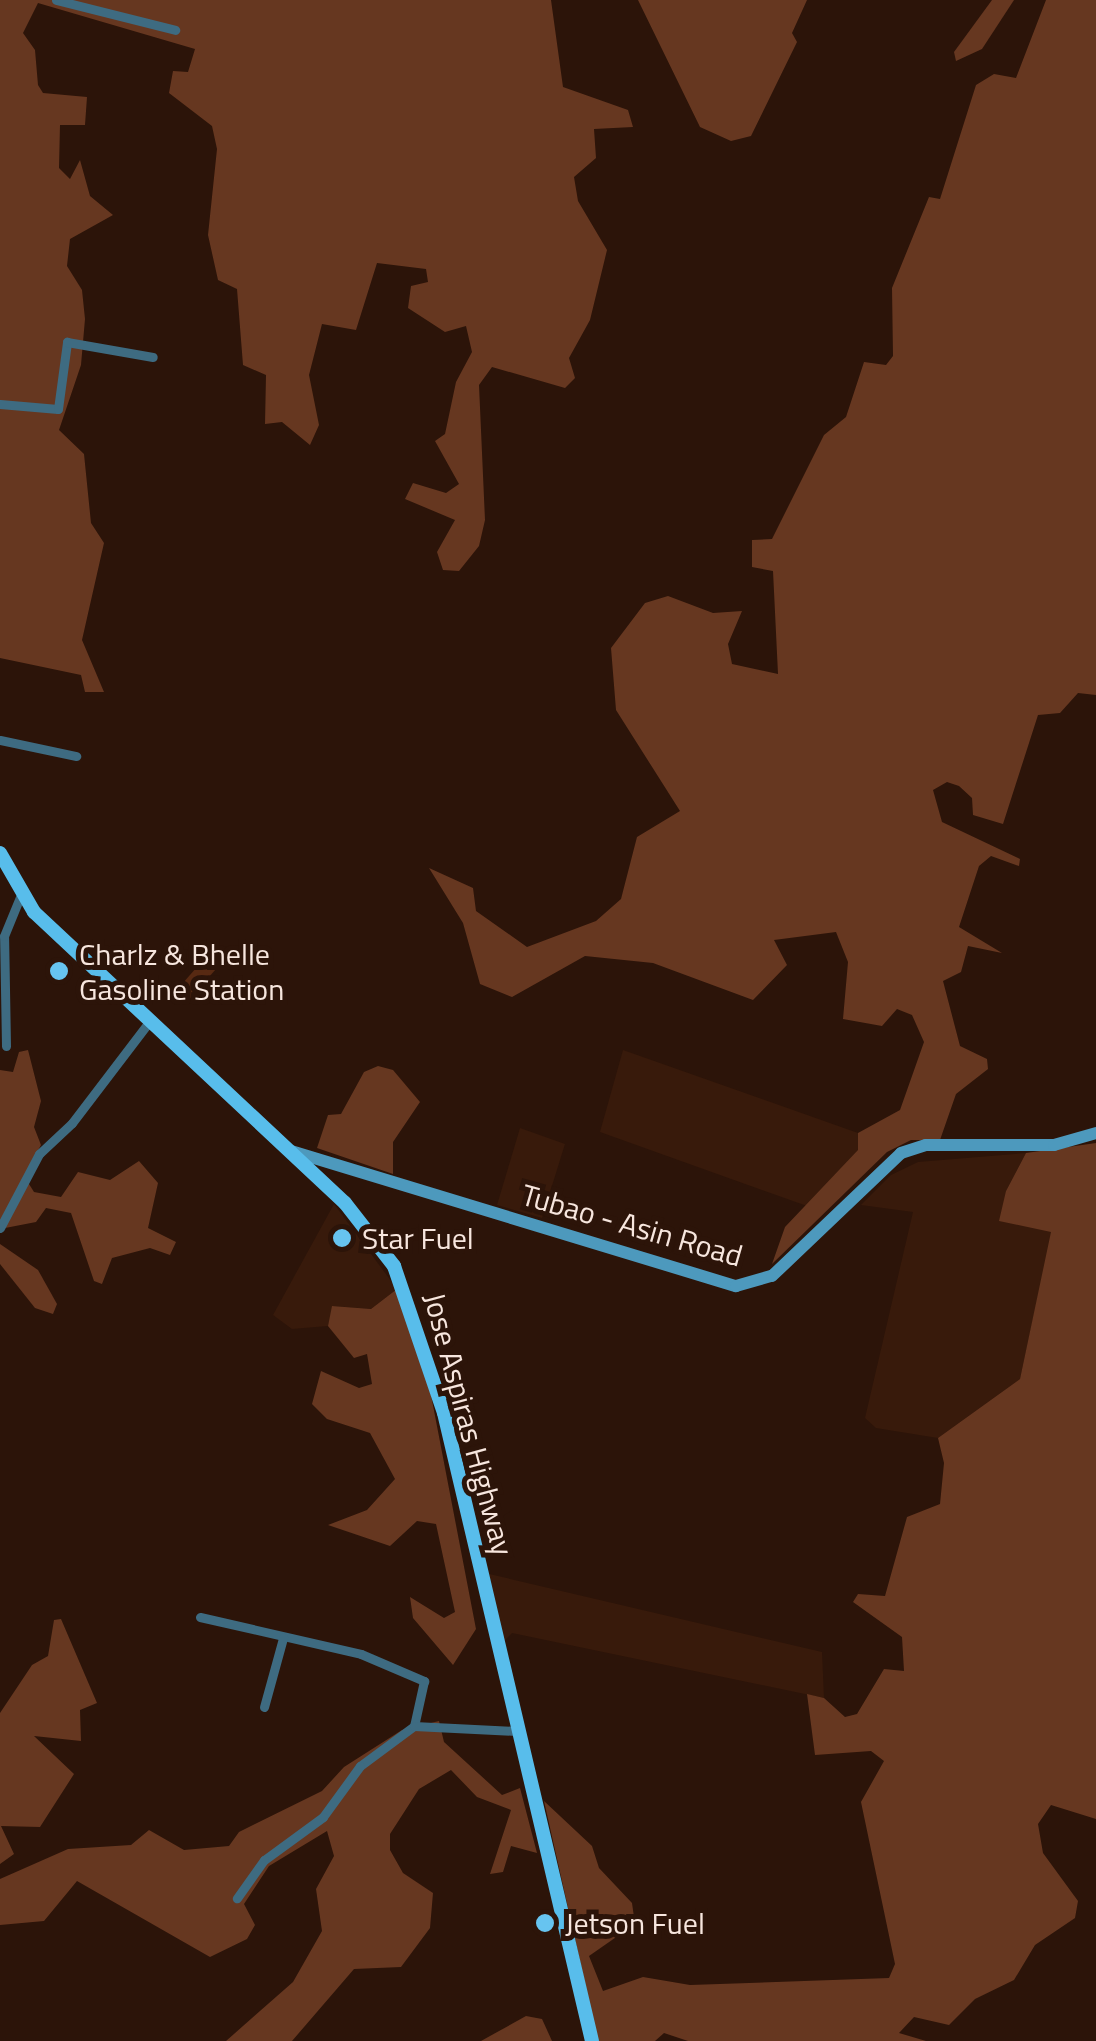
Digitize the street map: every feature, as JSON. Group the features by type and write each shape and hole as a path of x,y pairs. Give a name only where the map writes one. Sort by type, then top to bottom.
{"main road":[{"name":"Jose Aspiras Highway","path":"0,853 20,897 369,1230 414,1308 592,2041"},
{"name":"Tubao - Asin Road","path":"288,1151 736,1286 785,1266 900,1153 926,1145 1054,1144 1096,1133"}],"street":[{"path":"56,0 175,30"},
{"path":"0,404 58,409 67,342 153,357"},
{"path":"0,740 76,756"},
{"path":"6,1046 4,936 20,897"},
{"path":"0,1228 38,1154 78,1116 149,1022"},
{"path":"200,1617 421,1675 414,1726"},
{"path":"264,1707 283,1638"},
{"path":"237,1898 264,1860 330,1810 355,1771 414,1726 516,1731"}],"shaded area":[{"path":"0,0 551,0 563,87 628,110 633,127 594,129 596,158 574,177 578,201 607,250 590,320 569,358 575,378 565,388 492,367 479,385 485,520 479,546 459,571 443,570 437,552 455,520 405,499 413,483 446,493 459,484 435,441 445,434 456,382 472,352 466,326 445,332 408,308 411,286 428,282 426,269 377,263 356,330 322,324 309,375 319,425 310,445 282,422 265,424 266,375 243,365 237,289 218,280 208,235 217,149 212,126 169,93 173,71 188,72 195,49 38,3 23,33 35,50 38,85 43,93 87,97 85,125 60,125 59,168 70,179 80,160 90,196 113,215 70,239 67,266 82,290 85,319 81,365 59,430 84,454 91,523 104,543 82,640 104,692 85,692 81,675 0,658"},
{"path":"638,0 807,0 792,33 797,42 751,136 731,141 700,127"},
{"path":"992,0 1014,0 982,49 956,61 954,52"},
{"path":"1046,0 1096,0 1096,695 1078,693 1060,713 1038,715 1003,824 973,815 972,798 959,786 947,782 933,790 942,822 1020,859 1019,866 991,856 979,866 959,927 1002,953 968,946 961,972 943,981 960,1046 987,1059 988,1069 956,1094 940,1140 911,1140 887,1152 772,1264 785,1227 858,1150 858,1133 900,1110 924,1042 912,1015 897,1009 882,1026 843,1019 848,962 836,932 774,940 787,965 753,1000 653,963 585,956 512,997 480,984 463,923 429,868 473,888 476,911 527,947 596,921 621,899 637,837 680,811 616,710 611,648 645,603 668,596 713,613 742,611 728,644 732,664 778,674 773,571 752,567 752,540 772,539 824,435 846,417 864,362 886,365 893,356 892,288 929,197 940,199 976,85 994,74 1016,78"},
{"path":"28,1050 41,1101 34,1127 41,1145 24,1176 34,1192 61,1197 78,1172 110,1180 139,1161 158,1183 148,1228 176,1242 170,1255 150,1248 112,1258 102,1284 94,1281 71,1213 46,1208 36,1222 0,1229 0,1070 13,1072 19,1052"},
{"path":"623,1050 858,1133 859,1150 807,1206 600,1132"},
{"path":"378,1066 393,1070 420,1102 393,1142 393,1174 317,1148 328,1115 341,1114 364,1072"},
{"path":"520,1128 565,1144 542,1218 497,1205"},
{"path":"1096,1143 1096,1819 1051,1805 1038,1824 1043,1853 1078,1901 1075,1918 1035,1945 1014,1980 975,1999 949,2025 914,2017 899,2033 926,2041 688,2041 664,2033 655,2041 598,2041 544,1801 592,1846 599,1868 632,1903 635,1924 589,1956 603,1991 643,1977 690,1985 889,1978 895,1964 861,1802 884,1761 871,1751 815,1755 807,1694 824,1698 845,1717 857,1714 884,1669 904,1671 902,1637 853,1602 858,1594 885,1596 907,1517 940,1504 944,1463 938,1438 1020,1379 1051,1232 999,1221 1006,1191 1026,1153"},
{"path":"1026,1153 1006,1191 1052,1232 1020,1379 938,1438 876,1428 865,1418 913,1212 861,1205 891,1175 918,1162"},
{"path":"334,1204 397,1289 371,1309 333,1306 328,1326 292,1329 273,1315"},
{"path":"0,1244 38,1270 57,1304 53,1314 35,1308 0,1264"},
{"path":"397,1289 431,1395 476,1629 453,1665 413,1618 410,1597 444,1618 455,1612 436,1524 417,1521 390,1546 328,1525 367,1510 395,1479 370,1433 327,1419 312,1404 321,1371 359,1388 372,1384 367,1354 354,1358 328,1326 332,1306 371,1309"},
{"path":"485,1573 822,1652 824,1698 512,1633 502,1643"},
{"path":"61,1619 97,1703 80,1710 81,1741 34,1736 74,1774 40,1827 1,1826 14,1854 0,1864 0,1713 32,1665 48,1656 54,1620"},
{"path":"439,1721 444,1742 502,1795 520,1788 537,1853 511,1846 503,1872 490,1874 511,1810 477,1797 451,1770 419,1789 390,1834 390,1850 403,1873 433,1893 430,1928 401,1967 354,1969 292,2041 226,2041 293,1982 322,1931 316,1889 334,1856 327,1831 269,1866 244,1904 255,1925 247,1939 210,1957 77,1881 44,1921 0,1925 0,1879 68,1849 131,1845 149,1830 184,1850 229,1846 239,1832 322,1791 344,1767 402,1730"},
{"path":"526,2016 542,2019 552,2041 481,2041"}],"building":[{"path":"204,959 216,969 187,1002 175,992"}],"place":[{"name":"Charlz & Bhelle Gasoline Station","path":"59,971"},
{"name":"Star Fuel","path":"342,1238"},
{"name":"Jetson Fuel","path":"545,1923"}]}
